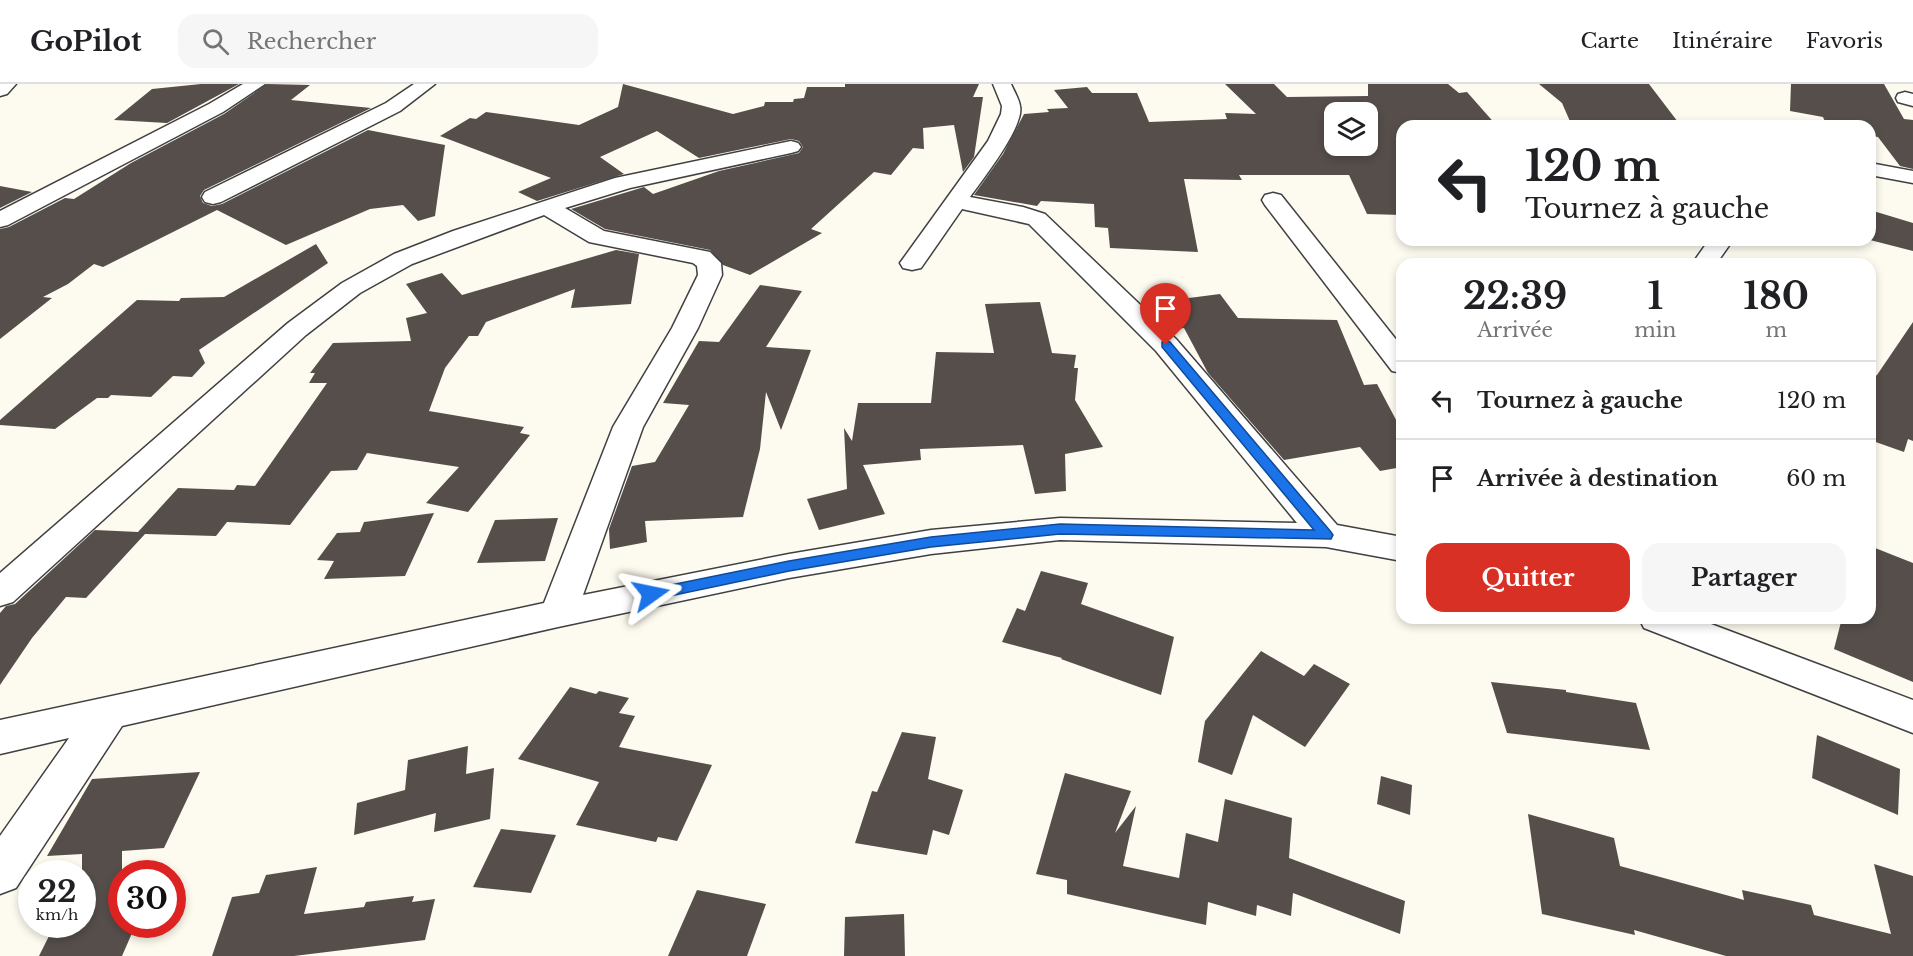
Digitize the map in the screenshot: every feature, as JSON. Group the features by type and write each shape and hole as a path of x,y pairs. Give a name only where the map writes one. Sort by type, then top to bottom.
{"street":[{"path":"0,90 7,84"},
{"path":"0,220 224,104 256,84"},
{"path":"213,197 393,107 426,84"},
{"path":"912,263 998,142 1011,114 1011,106 1002,84"},
{"path":"0,592 297,328 351,288 403,259 546,207 673,171 791,147"},
{"path":"1876,170 1913,177"},
{"path":"1273,200 1396,357"},
{"path":"956,201 1023,214 1041,223 1166,345 1326,535"},
{"path":"546,207 597,237 687,253 701,257 710,263 710,275 685,328 628,427 558,613"},
{"path":"0,737 558,613 789,566 954,539 1060,529 1326,535 1396,548"},
{"path":"1673,624 1913,717"},
{"path":"0,873 109,713"}],"building":[{"path":"201,84 239,84 167,123 114,120 152,89"},
{"path":"267,84 310,85 291,100 371,108 204,190 200,196 203,203 212,206 222,204 368,130 445,145 435,216 418,221 403,205 370,209 286,245 217,210 103,267 94,264 68,284 43,297 52,298 0,339 0,229 9,227 65,198 74,199 131,163 224,114"},
{"path":"623,84 733,114 764,106 765,102 793,102 794,99 804,98 807,87 845,87 845,84 979,84 973,97 983,97 974,157 963,172 954,125 923,128 924,149 913,148 891,175 874,172 811,229 822,233 750,275 723,265 710,250 605,229 571,209 644,187 653,194 719,171 799,153 803,147 799,141 791,139 699,158 657,131 600,157 624,174 537,201 518,192 551,178 440,136 470,118 476,119 486,112 579,125 618,107"},
{"path":"1225,84 1274,84 1287,97 1368,96 1368,84 1448,84 1459,93 1467,92 1492,120 1396,120 1396,215 1367,214 1349,175 1239,175 1242,180 1184,179 1198,252 1110,248 1108,228 1095,227 1094,204 1041,201 1037,206 974,195 1003,154 1024,114 1049,112 1047,109 1068,108 1054,90 1087,87 1092,93 1137,93 1149,122 1227,119 1225,113 1256,114"},
{"path":"1539,84 1649,84 1676,120 1569,120 1562,103"},
{"path":"1791,84 1884,84 1904,119 1913,120 1913,169 1900,166 1876,137 1876,120 1824,120 1823,117 1790,111"},
{"path":"0,186 32,192 0,208"},
{"path":"1876,212 1913,223 1913,251 1876,242"},
{"path":"316,244 328,263 199,350 205,363 192,377 173,376 151,397 111,395 108,398 97,398 55,429 0,425 0,420 137,300 179,301 181,298 224,297"},
{"path":"616,250 639,254 631,304 571,308 575,289 486,322 478,336 469,336 445,368 429,411 524,427 520,433 530,435 468,512 426,503 459,467 367,453 357,470 331,471 290,525 227,522 216,536 145,534 86,598 66,597 32,638 0,685 0,613 6,606 15,604 95,530 138,532 178,488 234,490 237,485 255,486 327,383 309,383 315,373 310,373 333,343 411,341 406,318 427,313 406,284 442,273 462,295"},
{"path":"760,285 802,291 766,347 811,350 781,430 766,392 760,449 743,517 645,521 647,542 610,549 609,529 632,466 655,462 689,405 663,403 699,341 719,342"},
{"path":"1220,294 1238,318 1337,320 1364,385 1377,384 1396,420 1396,468 1380,471 1360,447 1284,460 1208,373 1184,328 1170,330 1150,303"},
{"path":"1040,302 1052,353 1076,355 1074,368 1078,368 1075,400 1103,447 1065,454 1066,491 1035,494 1023,445 920,449 921,460 863,465 885,514 819,530 807,499 847,489 844,428 852,441 858,403 931,403 936,352 994,353 985,304"},
{"path":"1913,322 1913,441 1908,439 1904,452 1876,442 1877,375"},
{"path":"434,513 405,576 324,579 334,561 317,560 337,533 360,532 364,522"},
{"path":"558,518 545,561 477,563 495,520"},
{"path":"1876,548 1913,563 1913,682 1834,649 1840,624 1876,624"},
{"path":"1041,571 1088,583 1081,604 1174,637 1161,695 1062,658 1002,642 1017,608 1025,611"},
{"path":"1261,651 1304,676 1314,664 1350,684 1305,747 1253,715 1232,775 1198,762 1205,721"},
{"path":"1491,682 1566,690 1566,692 1636,703 1650,750 1507,733"},
{"path":"570,687 596,694 599,691 629,698 619,713 635,716 619,747 712,765 677,841 658,837 656,842 576,825 599,782 518,759"},
{"path":"902,732 936,737 928,779 963,790 949,835 933,830 927,855 855,843 872,791 877,792"},
{"path":"1817,735 1900,769 1898,815 1812,778"},
{"path":"468,746 466,774 494,768 490,819 434,832 436,813 354,835 357,803 405,790 408,760"},
{"path":"200,772 164,848 122,851 122,860 108,860 108,938 130,938 122,956 39,956 48,938 96,938 96,860 82,860 82,854 47,856 92,779"},
{"path":"1065,773 1131,791 1115,833 1136,806 1123,866 1179,878 1186,833 1218,842 1225,799 1292,818 1289,858 1405,901 1400,934 1293,893 1291,916 1257,905 1256,916 1208,902 1206,925 1067,894 1067,880 1036,874"},
{"path":"1381,776 1412,785 1410,815 1377,804"},
{"path":"1528,814 1614,838 1620,866 1744,900 1742,890 1811,905 1814,915 1891,934 1874,864 1913,876 1913,956 1726,956 1634,930 1635,935 1542,914"},
{"path":"501,829 556,835 531,893 473,887"},
{"path":"317,867 304,914 364,907 366,902 414,896 412,902 435,899 425,940 294,956 212,956 232,897 259,893 266,875"},
{"path":"697,890 766,904 747,956 668,956"},
{"path":"904,914 905,956 844,956 845,917"}],"route":[{"path":"651,594 789,566 931,542 1060,529 1326,535 1166,345"}]}
